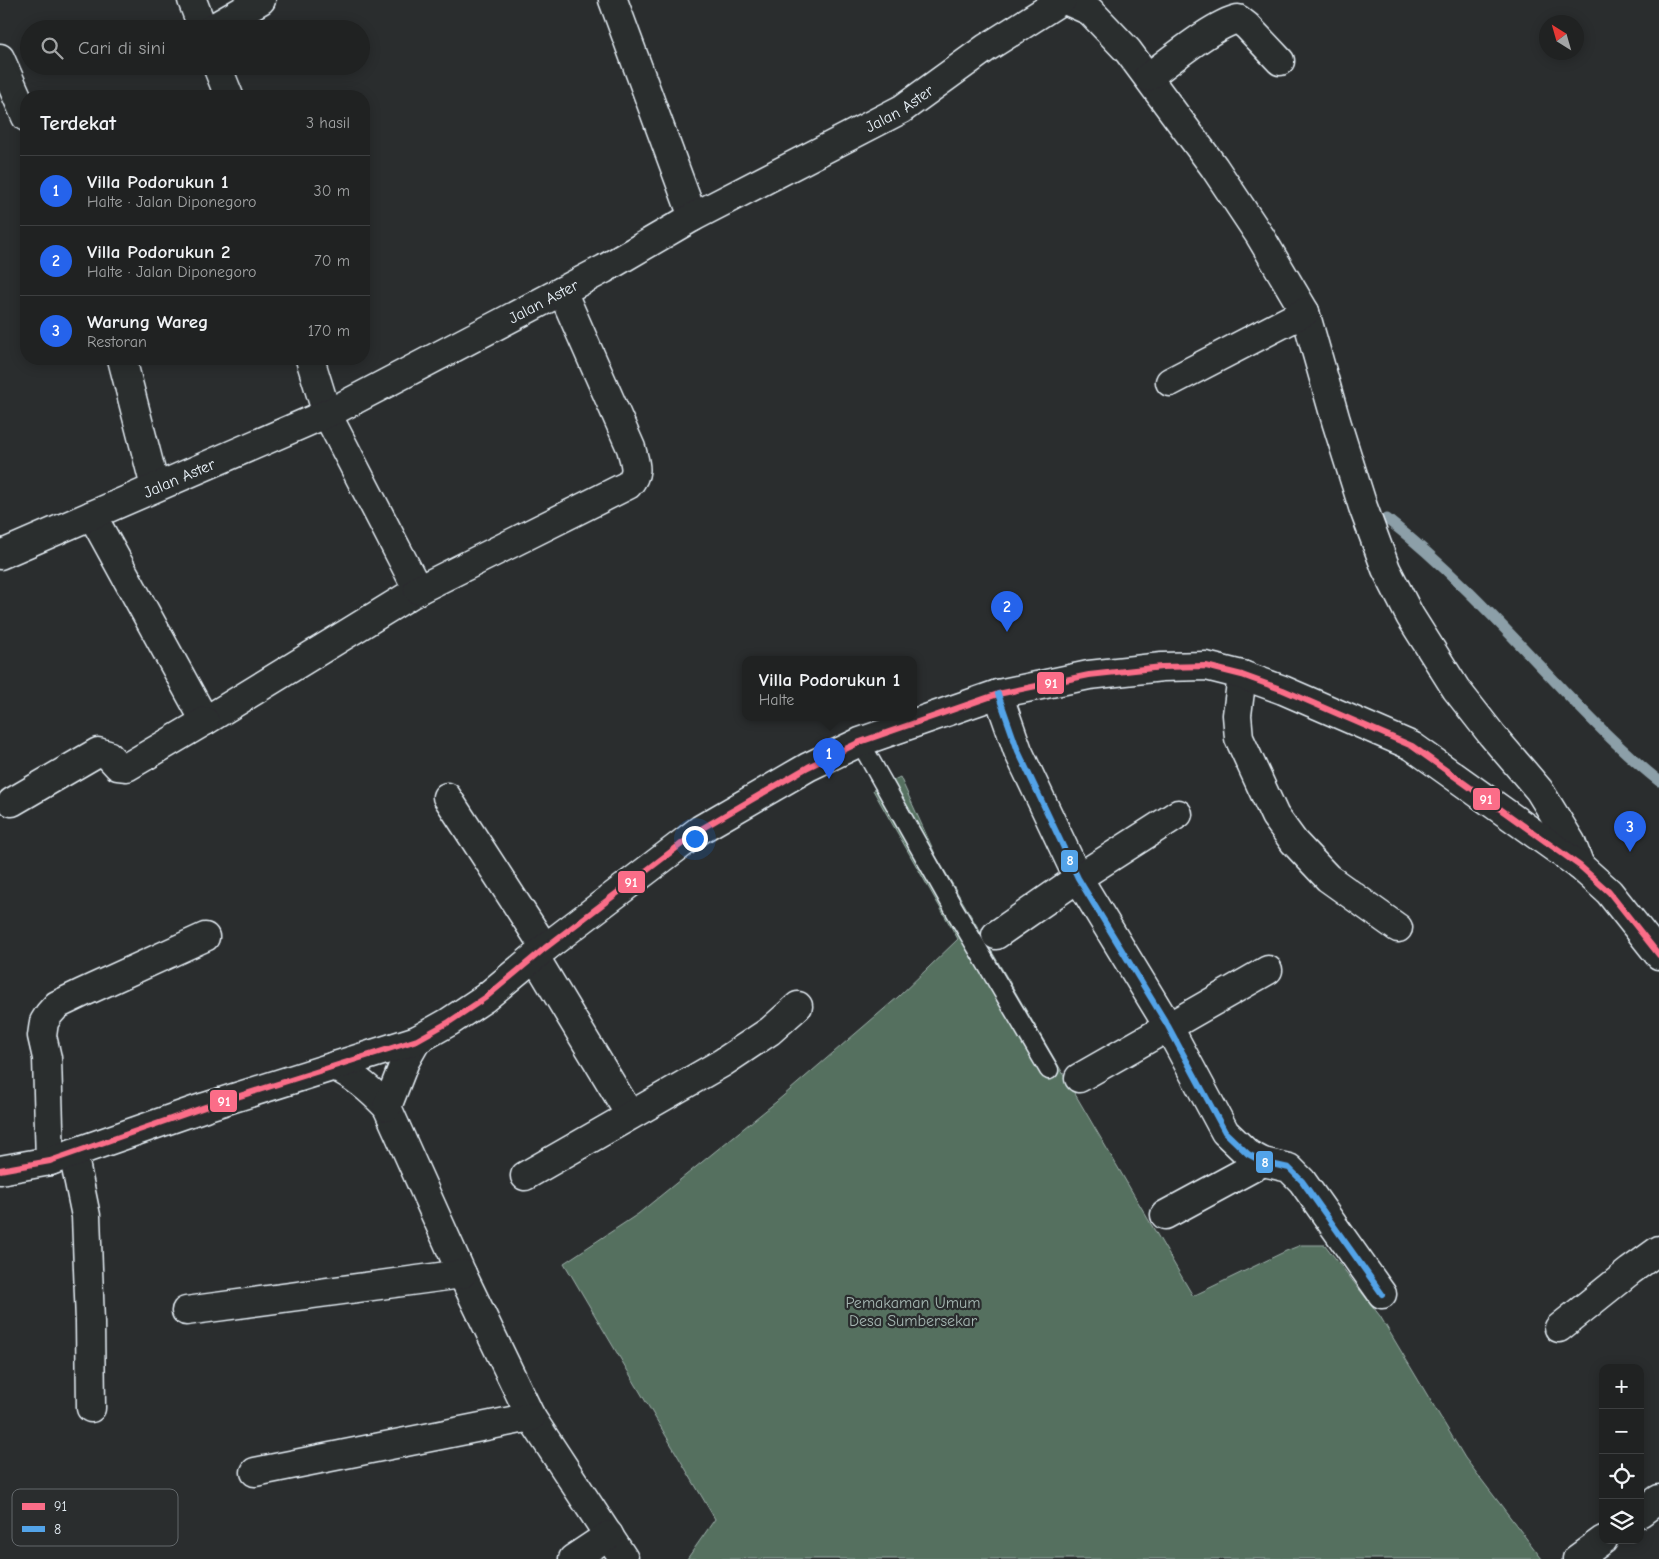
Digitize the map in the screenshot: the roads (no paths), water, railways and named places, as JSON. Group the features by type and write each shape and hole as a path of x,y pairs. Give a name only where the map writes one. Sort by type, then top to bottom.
{"street":[{"path":"192,0 200,20"},
{"path":"227,20 261,0"},
{"path":"613,0 693,217"},
{"path":"1064,0 1090,11 1128,51 1214,167 1260,236 1305,312 1363,507 1386,569 1410,616 1456,689 1539,790 1571,842 1580,866"},
{"name":"Jalan Aster","path":"0,555 327,414 604,269 693,217 902,109 986,48 1064,0"},
{"path":"1148,77 1217,28 1229,21 1238,19 1247,26 1280,62"},
{"path":"0,58 20,103"},
{"path":"221,75 227,90"},
{"path":"12,802 98,752 108,755 118,766 127,767 418,590 628,485 634,478 636,471 631,448 562,291"},
{"path":"1170,382 1305,312"},
{"path":"124,365 155,487"},
{"path":"312,365 327,414 418,590"},
{"path":"92,515 205,721"},
{"path":"0,1170 61,1157 206,1106 417,1040 449,1022 485,998 540,953 701,829 808,766 860,742 998,694 1089,675 1162,667 1206,666 1242,675 1283,690 1412,746 1580,866 1609,892 1659,955"},
{"path":"1242,675 1237,715 1239,738 1274,816 1294,842 1328,878 1398,928"},
{"path":"998,694 1018,751 1078,878 1168,1026 1225,1132 1248,1154 1263,1162 1289,1168 1302,1181 1382,1294"},
{"path":"447,797 540,953 630,1115"},
{"path":"996,935 1078,878 1178,814"},
{"path":"91,1408 86,1216 61,1157 47,1058 42,1036 44,1022 57,1005 205,937"},
{"path":"1079,1078 1268,970"},
{"path":"525,1176 722,1063 770,1031 798,1006"},
{"path":"387,1107 405,1061 417,1040"},
{"path":"334,1066 351,1074 370,1089 387,1107 462,1274 531,1417 624,1559"},
{"path":"1165,1215 1263,1162"},
{"path":"1559,1328 1659,1250"},
{"path":"186,1311 462,1274"},
{"path":"255,1472 531,1417"},
{"path":"1644,1510 1659,1499"},
{"path":"573,1559 609,1535"},
{"path":"1577,1559 1599,1543"}],"lane":[{"path":"860,742 953,907 1049,1070"}],"waterway":[{"path":"1387,519 1457,580 1599,727 1659,781"}],"place":[{"name":"Villa Podorukun 2","path":"1007,632"},
{"name":"Villa Podorukun 1","path":"829,779"},
{"name":"Warung Wareg","path":"1630,852"}],"park label":[{"name":"Pemakaman Umum Desa Sumbersekar","path":"913,1311"}]}
